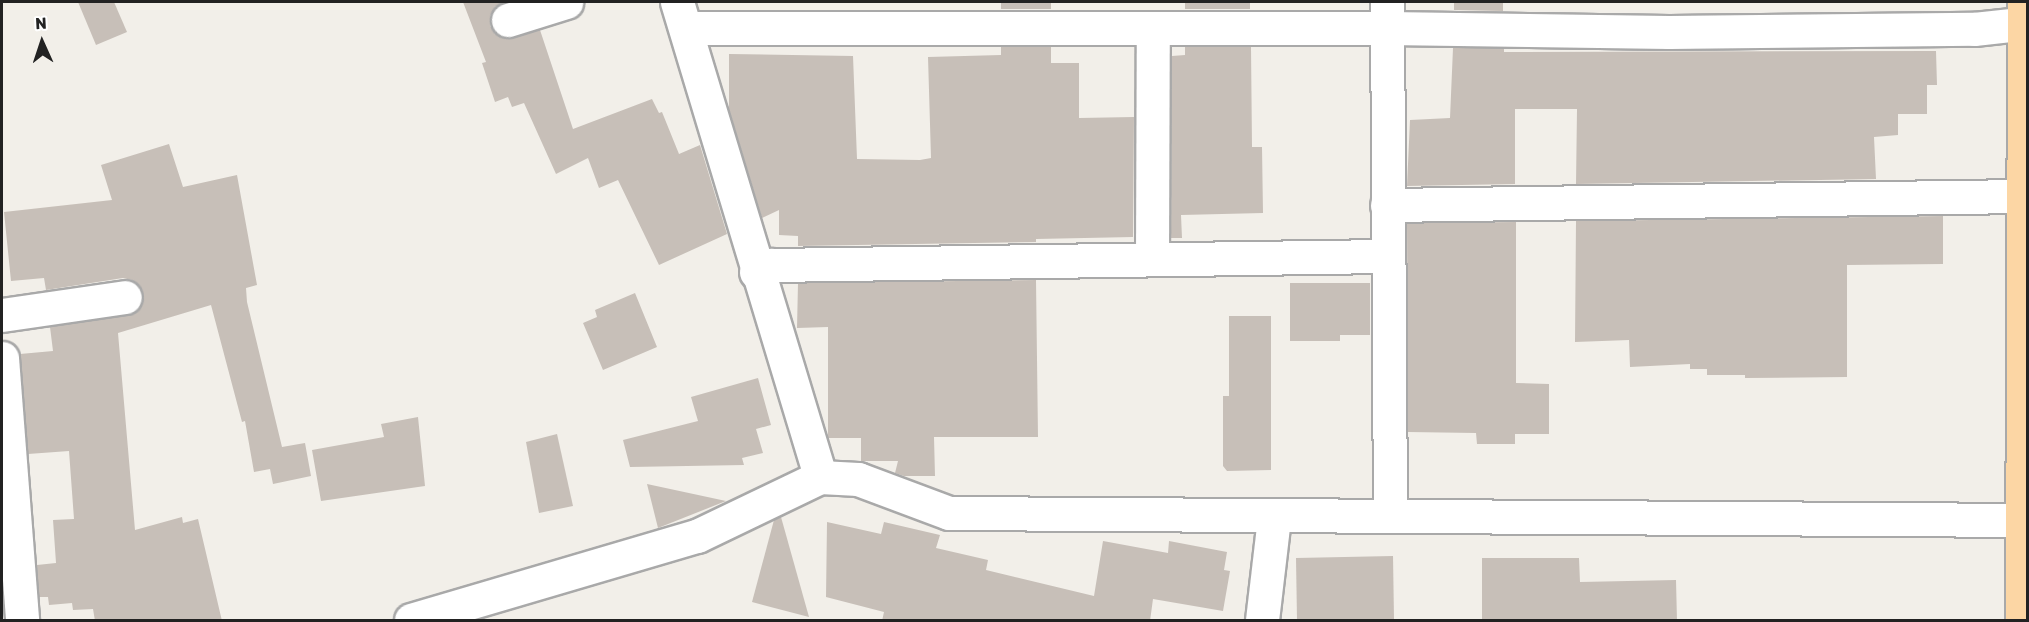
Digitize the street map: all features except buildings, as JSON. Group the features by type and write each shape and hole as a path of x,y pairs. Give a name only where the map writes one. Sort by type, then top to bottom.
{"main road":[{"path":"2022,621 2025,16"}],"street":[{"path":"508,20 566,2"},
{"path":"820,477 756,272 681,15 1153,28 1387,15 1669,32 1974,29 2025,16"},
{"path":"1387,15 1390,516"},
{"path":"1152,259 1153,28"},
{"path":"1387,205 2024,196"},
{"path":"756,272 771,265 1388,256"},
{"path":"2,315 124,297"},
{"path":"2,358 22,621"},
{"path":"411,621 697,536 820,477 858,479 949,513 1274,518 1390,516 2024,520"},
{"path":"1262,621 1274,518"}]}
